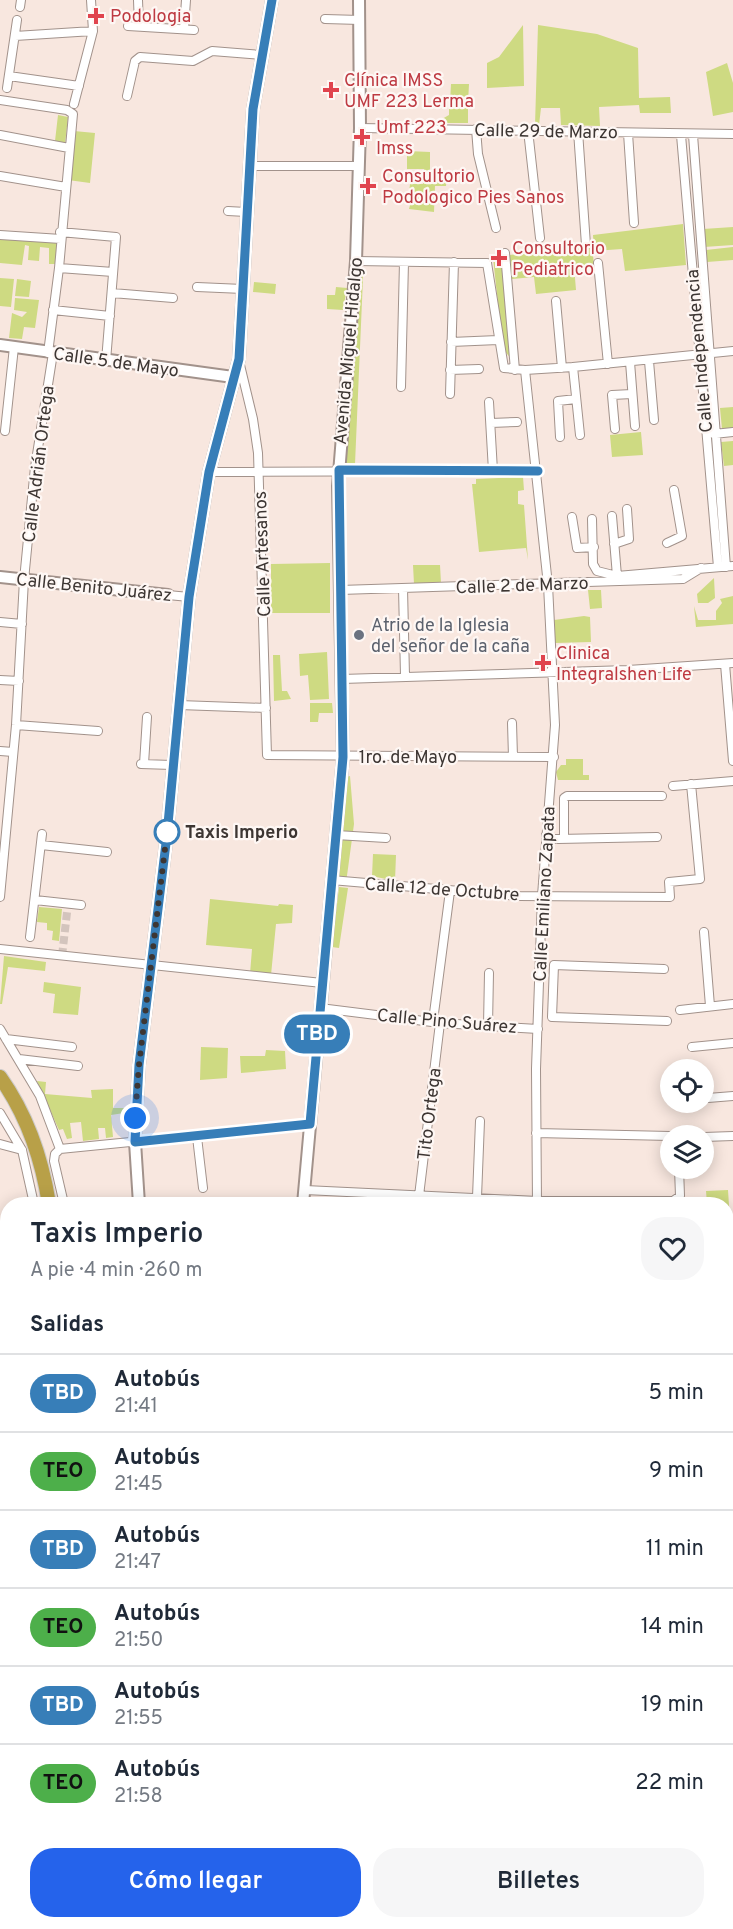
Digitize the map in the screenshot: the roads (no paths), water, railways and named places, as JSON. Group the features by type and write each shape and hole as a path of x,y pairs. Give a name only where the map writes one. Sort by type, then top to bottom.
{"highway":[{"path":"0,1077 33,1139 43,1170 48,1197"}],"main road":[{"path":"139,1197 135,1142 139,1065 167,835 189,597 209,472 239,359 253,109 272,0"},
{"name":"Avenida Miguel Hidalgo","path":"304,1197 343,757 339,470 356,261 360,128 359,0"},
{"name":"Calle 5 de Mayo","path":"0,345 233,377"},
{"name":"Calle Benito Juárez","path":"0,577 168,596"}],"street":[{"name":"Calle Adrián Ortega","path":"0,897 4,800 16,725 24,580 59,268 73,116 71,107 79,86 93,31 91,0"},
{"path":"138,0 139,26"},
{"path":"184,29 186,0"},
{"path":"325,19 360,20"},
{"path":"7,88 17,20"},
{"path":"128,26 194,30"},
{"path":"15,36 93,31"},
{"path":"127,96 135,61 140,57 193,61 212,51 261,55"},
{"path":"9,76 79,86"},
{"path":"0,100 71,107"},
{"name":"Calle 29 de Marzo","path":"360,128 681,135 733,134"},
{"path":"476,129 478,154 496,228"},
{"path":"528,130 540,238"},
{"path":"578,131 586,245"},
{"path":"628,133 634,223"},
{"path":"0,135 69,148"},
{"name":"Calle Independencia","path":"681,135 689,242 717,434 726,567"},
{"name":"Calle Independencia","path":"693,135 701,241 706,434 710,484 726,567"},
{"path":"250,166 358,166"},
{"path":"0,176 66,187"},
{"path":"228,211 246,212"},
{"path":"0,235 115,236 106,361"},
{"path":"689,242 701,241"},
{"path":"505,253 515,370"},
{"path":"356,261 487,263 504,368 515,370 562,368 733,351"},
{"path":"401,387 404,262"},
{"path":"450,394 454,262"},
{"path":"598,263 608,364"},
{"path":"59,268 113,272"},
{"path":"197,287 243,289"},
{"path":"112,293 173,298"},
{"path":"556,301 562,368"},
{"path":"53,310 110,316"},
{"path":"451,342 498,340"},
{"path":"5,431 14,347"},
{"name":"Calle Artesanos","path":"239,359 253,419 259,470 267,750"},
{"path":"649,361 654,420"},
{"path":"630,362 635,426"},
{"path":"573,367 580,435"},
{"path":"450,370 479,369"},
{"name":"Calle Emiliano Zapata","path":"525,370 538,471 553,673 554,757 542,896 537,1029 537,1197"},
{"path":"615,429 612,395 632,393"},
{"path":"560,437 558,401 576,399"},
{"path":"489,402 493,471"},
{"path":"491,423 517,422"},
{"path":"706,434 733,432"},
{"path":"209,472 259,470 538,471"},
{"path":"710,484 720,483"},
{"path":"667,543 682,536 674,490"},
{"path":"614,544 624,543 629,539 627,509"},
{"path":"612,516 617,576"},
{"path":"572,517 577,548 594,547"},
{"path":"592,519 595,570 617,576 704,568"},
{"name":"Calle 2 de Marzo","path":"340,590 683,579 704,568 726,567"},
{"path":"403,588 405,676"},
{"name":"Calle Benito Juárez","path":"168,596 189,597"},
{"path":"0,622 22,624"},
{"path":"342,679 553,673 729,664 733,761"},
{"path":"0,680 19,681"},
{"path":"179,705 266,708"},
{"path":"147,717 141,764 172,765"},
{"path":"512,723 513,757"},
{"path":"16,725 98,731"},
{"name":"1ro. de Mayo","path":"267,750 269,756 554,757"},
{"path":"0,752 13,752"},
{"path":"673,786 733,781"},
{"name":"Calle 12 de Octubre","path":"331,880 450,891 542,896 670,897 669,882 699,879 691,784"},
{"path":"564,839 564,798 567,796 662,796"},
{"path":"30,937 42,834"},
{"path":"336,835 386,838"},
{"path":"546,835 550,839 657,837"},
{"path":"41,845 107,852"},
{"name":"Tito Ortega","path":"419,1197 450,891"},
{"path":"34,900 81,905"},
{"path":"704,932 710,1006"},
{"path":"0,949 322,983"},
{"path":"664,969 554,965 552,1017 667,1022"},
{"path":"488,1026 489,973"},
{"path":"539,991 553,991"},
{"path":"680,1010 733,1004"},
{"name":"Calle Pino Suárez","path":"320,1008 437,1022 537,1029"},
{"path":"0,1029 19,1059 49,1116 60,1149"},
{"path":"6,1039 72,1047"},
{"path":"692,1047 733,1043"},
{"path":"19,1059 78,1066"},
{"path":"714,1098 733,1096"},
{"path":"0,1113 22,1150 32,1197"},
{"path":"477,1197 480,1121"},
{"path":"62,1197 54,1161 55,1154 60,1149 310,1124"},
{"path":"536,1133 660,1137"},
{"path":"714,1137 733,1136"},
{"path":"197,1137 202,1188"},
{"path":"0,1144 22,1150"},
{"path":"679,1179 679,1197"},
{"path":"304,1190 384,1197"}],"tunnel":[{"path":"62,956 68,904"}],"place":[{"name":"Podologia","path":"96,16"},
{"name":"Clínica IMSS UMF 223 Lerma","path":"331,90"},
{"name":"Umf 223 Imss","path":"362,137"},
{"name":"Consultorio Podologico Pies Sanos","path":"368,186"},
{"name":"Consultorio Pediatrico","path":"499,258"},
{"name":"Atrio de la Iglesia del señor de la caña","path":"359,635"},
{"name":"Clinica Integralshen Life","path":"543,663"},
{"name":"Taxis Imperio","path":"167,832"}]}
